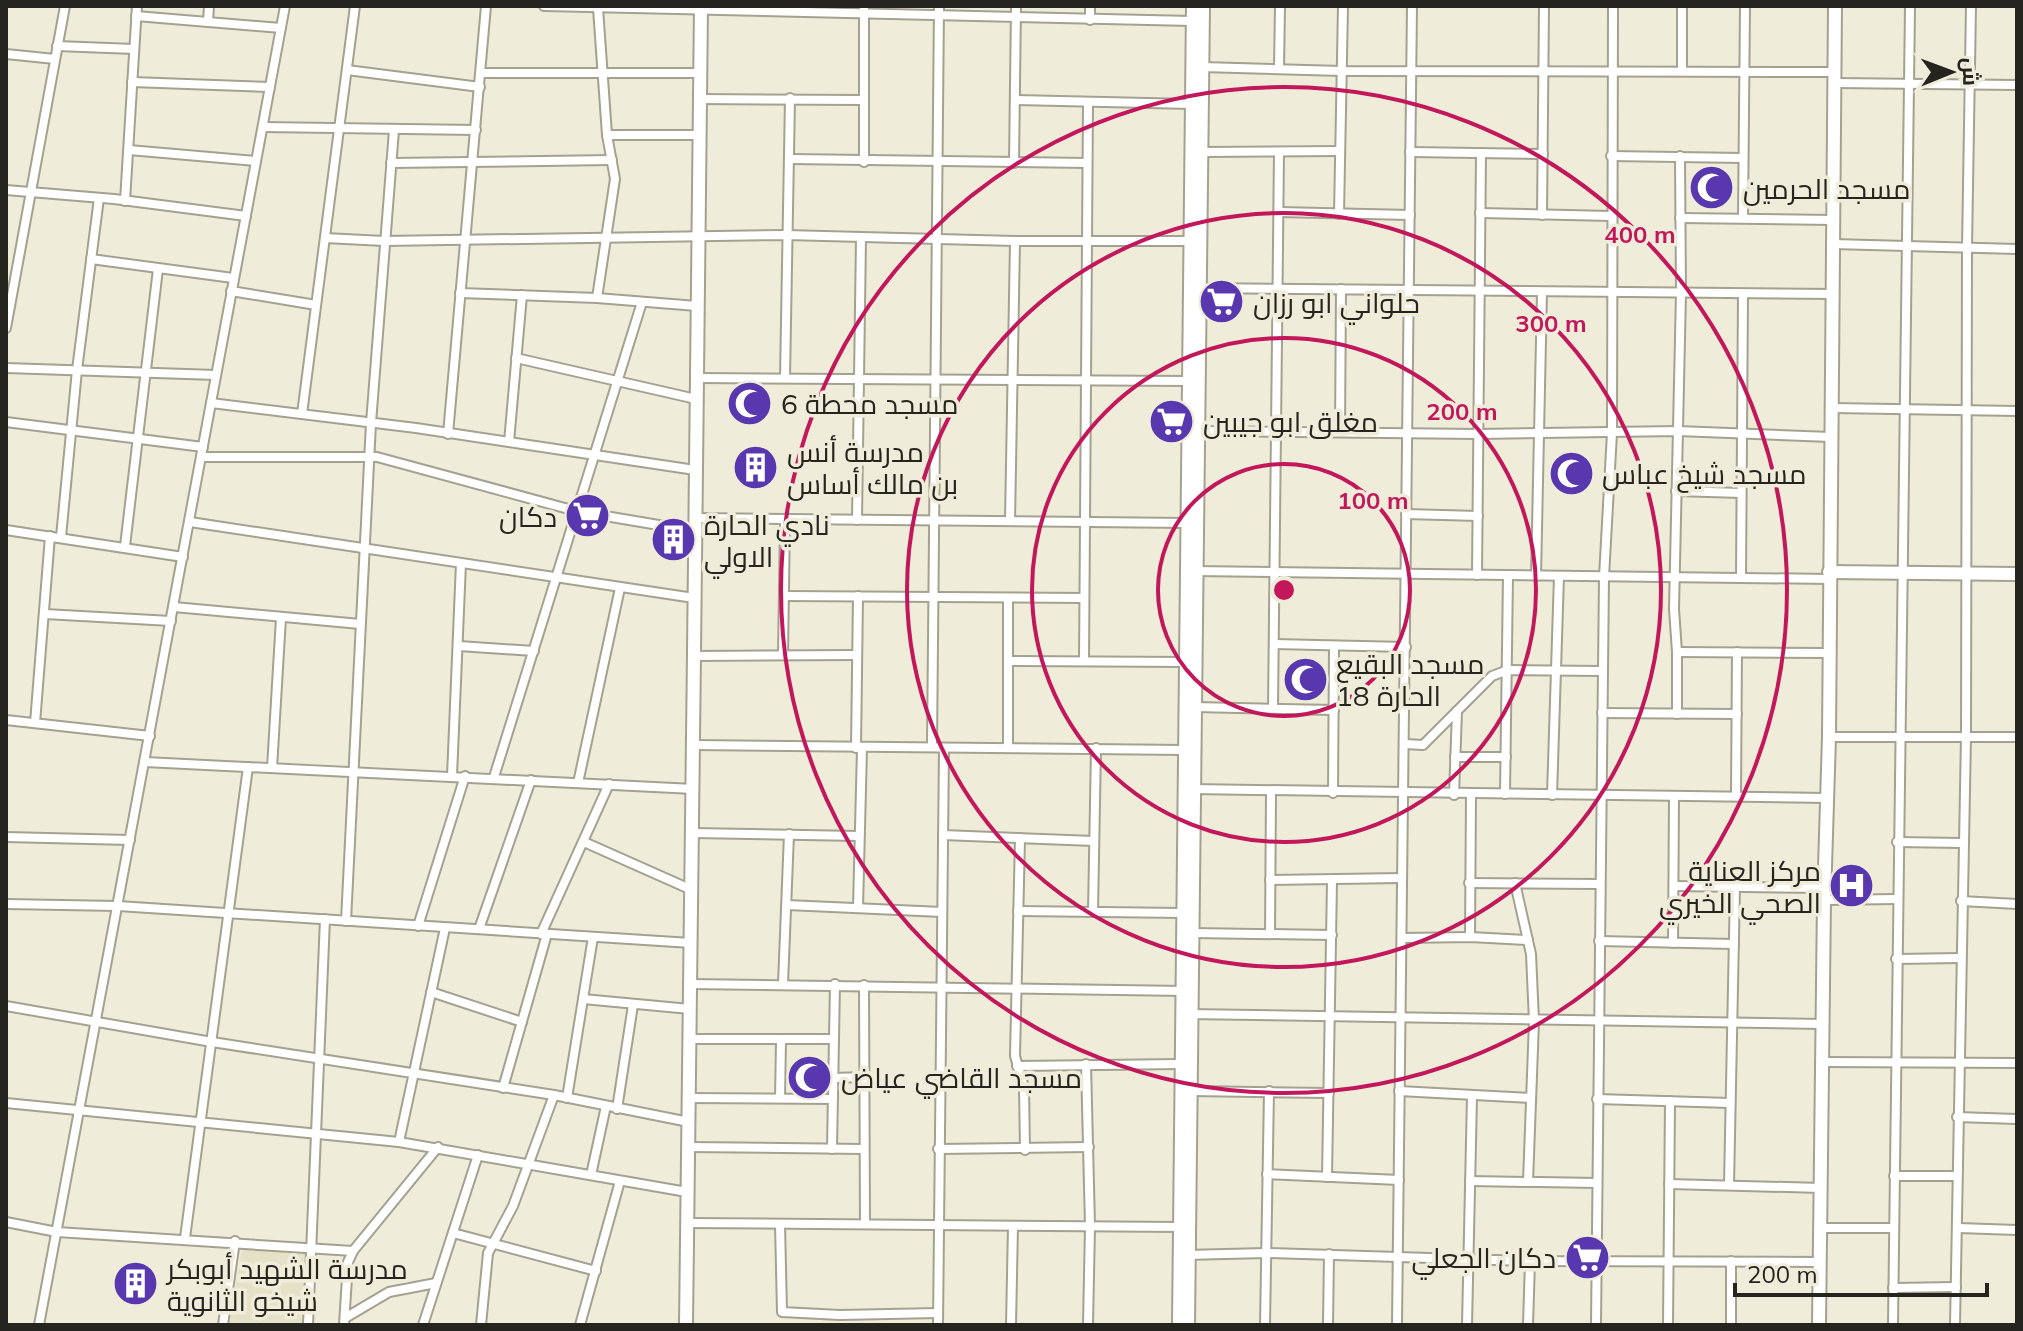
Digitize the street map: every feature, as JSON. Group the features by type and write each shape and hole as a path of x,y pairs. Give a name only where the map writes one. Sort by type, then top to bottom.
{"street":[{"path":"6,328 65,6"},
{"path":"125,201 137,6"},
{"path":"208,21 209,6"},
{"path":"39,1325 285,6"},
{"path":"302,414 355,6"},
{"path":"448,434 486,6"},
{"path":"544,6 864,10 938,17 1192,21"},
{"path":"932,747 939,6"},
{"path":"1014,163 1016,6"},
{"path":"1090,6 1090,20"},
{"path":"1187,991 1183,913 1194,707 1191,571 1193,431 1189,381 1193,6"},
{"path":"1188,1325 1180,1227 1181,1064 1192,933 1185,662 1191,571 1187,523 1199,288 1203,6"},
{"path":"1279,68 1280,6"},
{"path":"1339,214 1343,6"},
{"path":"1397,1325 1412,6"},
{"path":"1542,215 1544,6"},
{"path":"1596,1325 1602,671 1612,433 1613,6"},
{"path":"1682,6 1682,71"},
{"path":"1743,218 1745,6"},
{"path":"1819,1325 1829,737 1835,6"},
{"path":"1893,1325 1910,6"},
{"path":"1955,1325 1966,736 1971,6"},
{"path":"597,298 614,192 601,74 598,8"},
{"path":"686,1325 701,8"},
{"path":"864,10 864,162"},
{"path":"136,16 281,28"},
{"path":"57,46 134,49"},
{"path":"6,54 55,59"},
{"path":"1202,67 1342,71 1682,71 1908,83 2017,85"},
{"path":"347,70 480,87"},
{"path":"481,73 700,73"},
{"path":"132,82 270,87"},
{"path":"785,378 790,98"},
{"path":"699,99 864,100"},
{"path":"1015,100 1192,104"},
{"path":"1084,661 1088,102"},
{"path":"263,127 476,130"},
{"path":"346,921 371,423 394,130"},
{"path":"607,135 698,135"},
{"path":"129,150 256,161"},
{"path":"1200,152 1340,151"},
{"path":"1273,708 1279,152"},
{"path":"1410,152 1543,154"},
{"path":"1477,575 1481,153"},
{"path":"1611,156 1743,158"},
{"path":"1677,714 1675,576 1681,293 1680,156"},
{"path":"790,159 1087,163"},
{"path":"391,163 612,160"},
{"path":"6,190 246,216"},
{"path":"61,537 77,370 99,198"},
{"path":"1279,212 1410,215"},
{"path":"1480,213 1611,216"},
{"path":"1680,218 1833,220"},
{"path":"325,238 384,241 786,235 1015,241 1191,241"},
{"path":"857,520 861,237"},
{"path":"1010,521 1015,241"},
{"path":"1833,244 2017,249"},
{"path":"91,259 233,278"},
{"path":"125,546 158,269"},
{"path":"1199,288 1833,294"},
{"path":"1340,431 1341,289"},
{"path":"231,291 316,305"},
{"path":"1536,576 1542,292"},
{"path":"460,293 597,298 697,306"},
{"path":"1741,577 1743,294"},
{"path":"509,442 522,295"},
{"path":"494,777 642,302"},
{"path":"516,358 696,399"},
{"path":"6,368 216,375"},
{"path":"696,378 1189,381"},
{"path":"211,403 695,470"},
{"path":"1832,408 2017,411"},
{"path":"6,422 203,447"},
{"path":"1193,431 1478,434 1678,431 1831,437"},
{"path":"201,457 369,456 576,511 694,525 785,520 1187,523"},
{"path":"1676,491 1741,493"},
{"path":"1406,514 1478,516"},
{"path":"783,655 785,520"},
{"path":"190,522 694,598"},
{"path":"6,530 183,557"},
{"path":"35,723 50,536"},
{"path":"452,776 461,563"},
{"path":"1191,571 1604,577 1903,572 2017,574"},
{"path":"1505,794 1508,576"},
{"path":"1552,795 1559,576"},
{"path":"578,783 620,588"},
{"path":"784,596 1083,598"},
{"path":"858,596 858,908"},
{"path":"1008,598 1008,747"},
{"path":"174,607 360,624"},
{"path":"45,614 171,621"},
{"path":"272,768 281,618"},
{"path":"1274,644 1406,647"},
{"path":"459,646 534,651"},
{"path":"1333,793 1334,646"},
{"path":"1677,652 1828,653"},
{"path":"1736,796 1737,652"},
{"path":"694,656 857,655"},
{"path":"1008,661 1185,662"},
{"path":"1405,744 1423,745 1492,676 1508,670 1602,671"},
{"path":"1194,707 1334,710"},
{"path":"1454,795 1457,710"},
{"path":"1602,713 1737,714"},
{"path":"6,720 150,736"},
{"path":"1829,737 2017,737"},
{"path":"694,745 1185,750"},
{"path":"938,1325 944,748"},
{"path":"1093,912 1096,748"},
{"path":"1455,757 1506,757"},
{"path":"145,762 694,789"},
{"path":"185,1238 248,767"},
{"path":"418,926 465,776"},
{"path":"479,929 531,780"},
{"path":"503,1088 544,934 609,784"},
{"path":"1189,789 1826,798"},
{"path":"1270,934 1271,792"},
{"path":"1470,937 1471,795"},
{"path":"1673,943 1674,797"},
{"path":"693,833 859,836"},
{"path":"783,984 789,834"},
{"path":"943,835 1094,841"},
{"path":"6,837 130,840"},
{"path":"1020,838 1015,1056 1024,1087 1025,1150"},
{"path":"584,842 692,890"},
{"path":"1897,842 1962,843"},
{"path":"1270,880 1402,878"},
{"path":"1327,1177 1332,881"},
{"path":"1469,883 1599,884"},
{"path":"1515,883 1528,940 1534,1021 1528,1182"},
{"path":"1674,886 1735,887 1897,899"},
{"path":"1729,1185 1735,887"},
{"path":"1961,901 2017,904"},
{"path":"6,904 118,906 691,943"},
{"path":"787,905 942,912"},
{"path":"1018,911 1183,913"},
{"path":"308,1325 325,919"},
{"path":"399,1142 445,928"},
{"path":"1192,933 1332,935"},
{"path":"567,1098 593,937"},
{"path":"1403,938 1528,940"},
{"path":"1599,941 1734,944"},
{"path":"1896,959 1961,958"},
{"path":"690,984 1187,991"},
{"path":"832,1149 835,984"},
{"path":"864,985 865,1224"},
{"path":"431,992 522,1022"},
{"path":"583,999 690,1009"},
{"path":"617,1109 633,1005"},
{"path":"6,1006 212,1042 554,1095 689,1122"},
{"path":"1186,1014 1822,1024"},
{"path":"1179,1325 1190,1091 1186,1014"},
{"path":"689,1039 834,1039"},
{"path":"780,1098 781,1040"},
{"path":"1823,1062 2017,1063"},
{"path":"1086,1064 1090,1226 1088,1325"},
{"path":"1017,1066 1181,1064"},
{"path":"833,1078 864,1077"},
{"path":"1190,1091 1329,1093"},
{"path":"1265,1325 1269,1091"},
{"path":"1399,1091 1531,1098"},
{"path":"481,1325 487,1259 492,1243 509,1215 554,1095"},
{"path":"1467,1325 1472,1096"},
{"path":"688,1098 833,1099"},
{"path":"1597,1099 1730,1103"},
{"path":"1668,1325 1670,1101"},
{"path":"6,1103 438,1147 687,1192"},
{"path":"591,1175 606,1106"},
{"path":"1957,1117 2017,1119"},
{"path":"344,1322 348,1262 353,1251 438,1147"},
{"path":"688,1147 864,1149"},
{"path":"938,1149 1089,1147"},
{"path":"423,1325 478,1155"},
{"path":"1267,1174 1399,1180"},
{"path":"1894,1176 1957,1176"},
{"path":"580,1325 620,1181"},
{"path":"1470,1181 1597,1183"},
{"path":"1669,1184 1821,1188"},
{"path":"6,1222 57,1232 235,1241 353,1251"},
{"path":"688,1223 1180,1227"},
{"path":"780,1224 782,1312 840,1320 938,1313"},
{"path":"1011,1325 1013,1226"},
{"path":"1820,1228 1894,1228"},
{"path":"1958,1228 2017,1230"},
{"path":"453,1233 596,1271"},
{"path":"223,1325 235,1241"},
{"path":"1184,1255 1266,1253 1530,1261 1820,1262"},
{"path":"1328,1325 1329,1254"},
{"path":"1528,1325 1530,1261"},
{"path":"1731,1261 1731,1325"},
{"path":"344,1322 389,1292 436,1283"},
{"path":"1893,1288 1956,1287"}],"shaded area":[{"path":"242,1248 309,1253 306,1325 229,1325"}],"place":[{"name":"مسجد الحرمين","path":"1712,188"},
{"name":"حلواني ابو رزان","path":"1222,302"},
{"name":"مسجد محطة 6","path":"750,403"},
{"name":"مغلق ابو جيبين","path":"1172,421"},
{"name":"مدرسة أنس بن مالك أساس","path":"756,467"},
{"name":"مسجد شيخ عباس","path":"1571,473"},
{"name":"دكان","path":"588,516"},
{"name":"نادي الحارة الاولي","path":"673,540"},
{"name":"مسجد البقيع الحارة 18","path":"1305,679"},
{"name":"مركز العناية الصحي الخيري","path":"1852,886"},
{"name":"مسجد القاضي عياض","path":"810,1077"},
{"name":"دكان الجعلي","path":"1587,1257"},
{"name":"مدرسة الشهيد أبوبكر شيخو الثانوية","path":"136,1284"}]}
